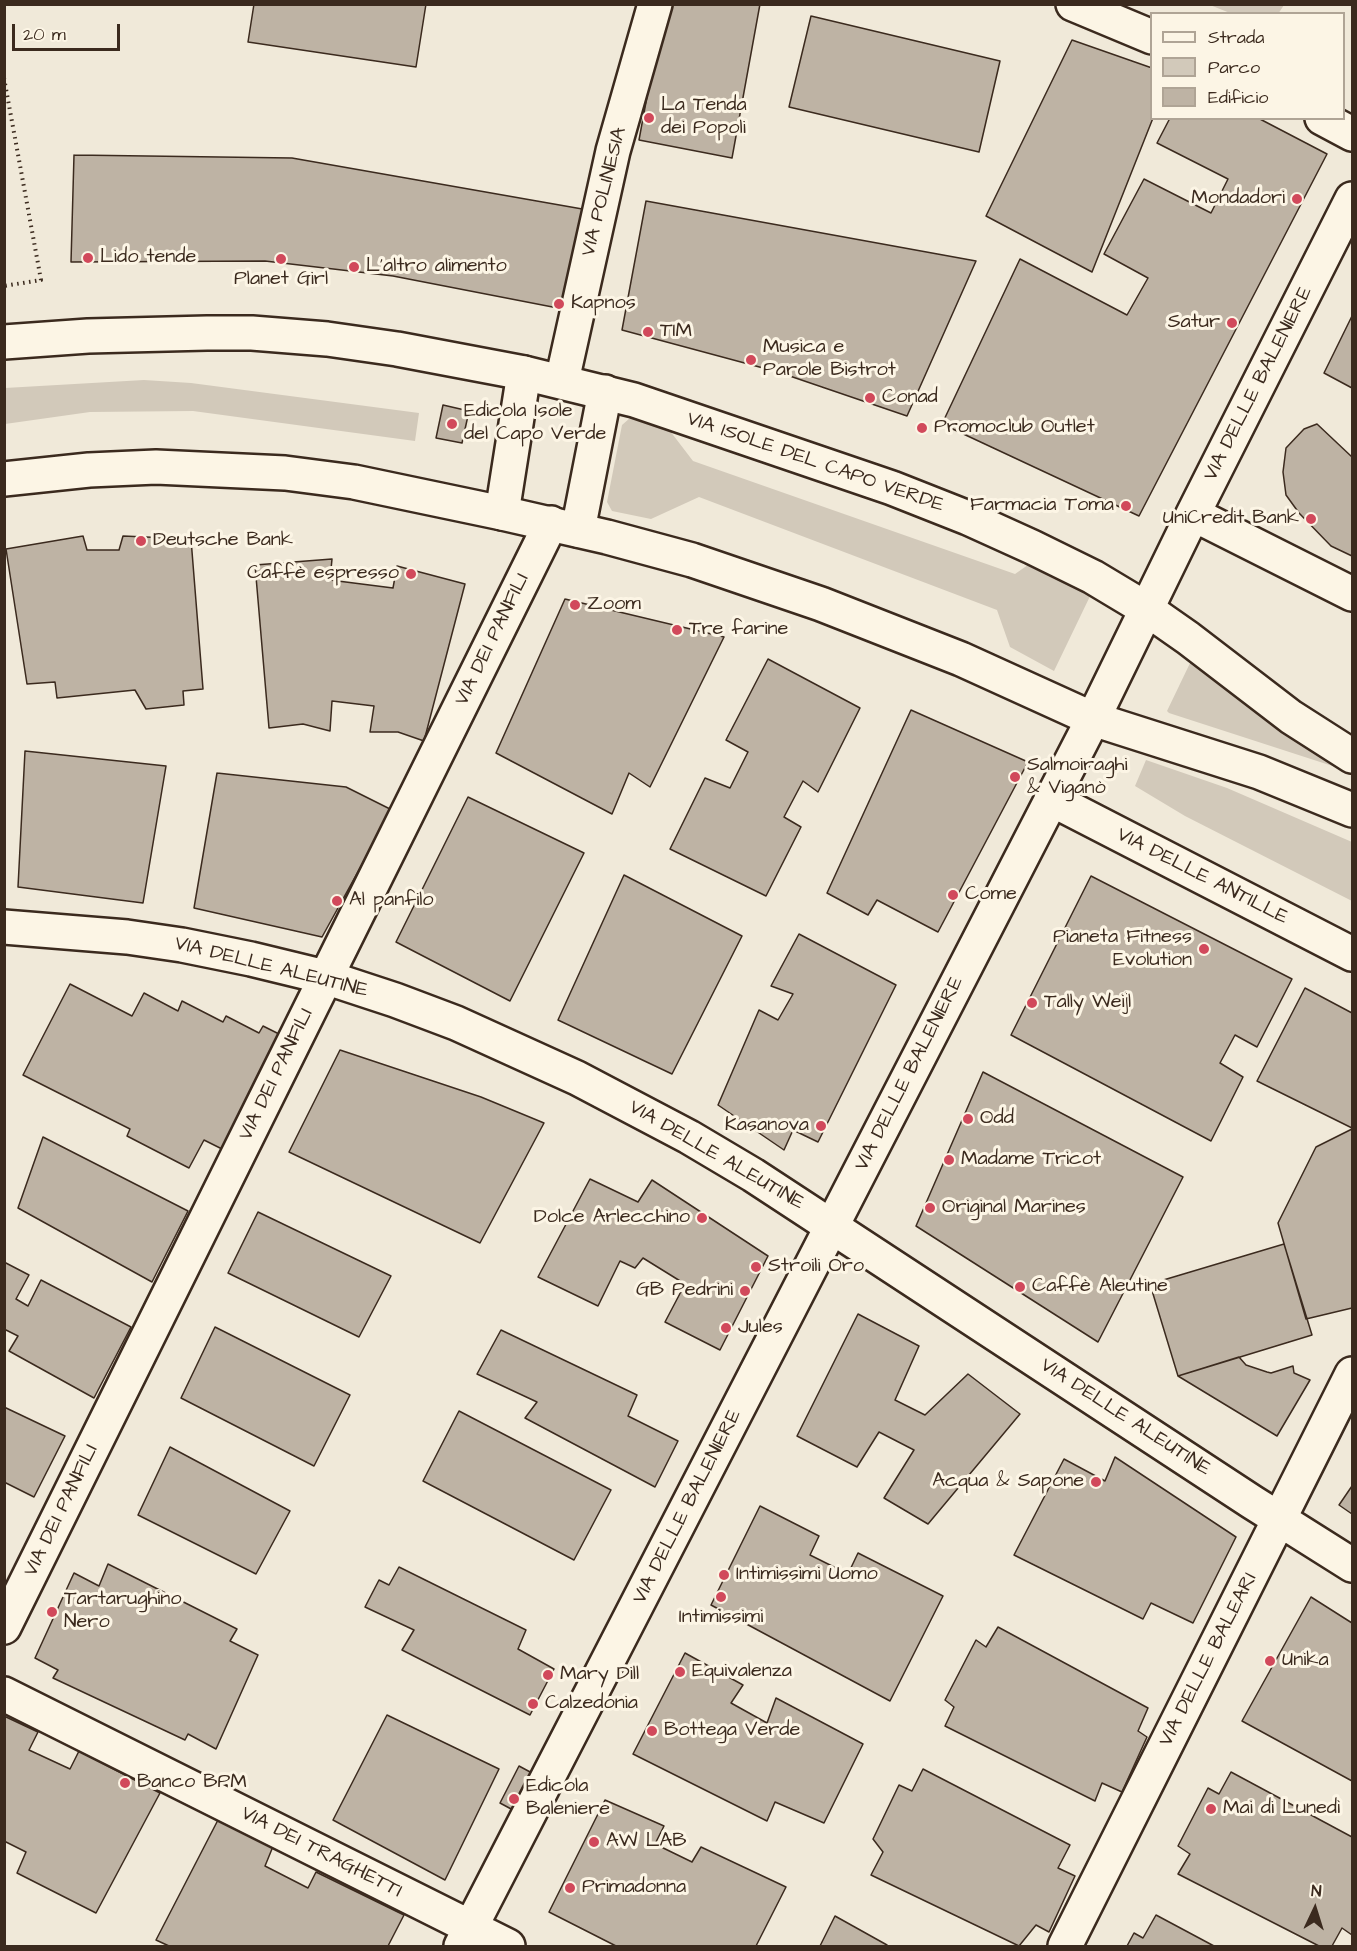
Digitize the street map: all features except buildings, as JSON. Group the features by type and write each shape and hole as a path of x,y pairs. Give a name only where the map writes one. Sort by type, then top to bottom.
{"street":[{"name":"VIA POLINESIA","path":"562,381 613,151 655,4"},
{"path":"1073,4 1150,36"},
{"path":"1326,120 1353,134"},
{"name":"VIA DELLE BALENIERE","path":"466,1937 1093,719 1353,199"},
{"name":"VIA ISOLE DEL CAPO VERDE","path":"4,342 107,336 252,333 371,345 524,373 605,392 822,464 950,511 1032,547 1093,578 1148,610 1291,717 1353,756"},
{"path":"502,513 524,373"},
{"path":"565,527 605,392"},
{"path":"4,479 140,468 256,470 334,478 565,527 692,560 821,604 961,659 1093,719 1259,772 1353,810"},
{"path":"1194,514 1353,594"},
{"name":"VIA DEI PANFILI","path":"4,1627 325,977 565,527"},
{"name":"VIA DELLE ANTILLE","path":"1051,799 1353,954"},
{"name":"VIA DELLE ALEUTINE","path":"4,927 117,936 182,945 325,977 456,1023 577,1078 697,1142 753,1175 1280,1520 1353,1565"},
{"name":"VIA DELLE BALEARI","path":"1065,1947 1353,1374"},
{"name":"VIA DEI TRAGHETTI","path":"4,1694 466,1937 508,1947"}],"path":[{"path":"4,78 41,280 4,286"}],"green space":[{"path":"1210,5 1284,5 1279,12 1228,12"},
{"path":"144,380 191,383 419,413 415,441 193,411 90,412 5,424 5,388"},
{"path":"630,418 667,427 693,461 1015,574 1035,560 1093,590 1054,671 1010,647 997,610 699,497 651,519 612,511 607,502 622,425"},
{"path":"1192,659 1351,772 1169,713 1167,711"},
{"path":"1146,760 1227,788 1352,842 1352,901 1185,816 1135,786"}],"place":[{"name":"La Tenda dei Popoli","path":"649,118"},
{"name":"Mondadori","path":"1297,199"},
{"name":"Lido tende","path":"88,258"},
{"name":"Planet Girl","path":"281,259"},
{"name":"L'altro alimento","path":"354,267"},
{"name":"Kapnos","path":"559,304"},
{"name":"Satur","path":"1232,323"},
{"name":"TIM","path":"648,332"},
{"name":"Musica e Parole Bistrot","path":"751,360"},
{"name":"Conad","path":"870,398"},
{"name":"Edicola Isole del Capo Verde","path":"452,424"},
{"name":"Promoclub Outlet","path":"922,428"},
{"name":"Farmacia Toma","path":"1126,506"},
{"name":"UniCredit Bank","path":"1311,519"},
{"name":"Deutsche Bank","path":"141,541"},
{"name":"Caffè espresso","path":"411,574"},
{"name":"Zoom","path":"575,605"},
{"name":"Tre farine","path":"677,630"},
{"name":"Salmoiraghi & Viganò","path":"1015,777"},
{"name":"Come","path":"953,895"},
{"name":"Al panfilo","path":"337,901"},
{"name":"Pianeta Fitness Evolution","path":"1204,949"},
{"name":"Tally Weijl","path":"1032,1003"},
{"name":"Odd","path":"968,1119"},
{"name":"Kasanova","path":"821,1126"},
{"name":"Madame Tricot","path":"949,1160"},
{"name":"Original Marines","path":"930,1208"},
{"name":"Dolce Arlecchino","path":"702,1218"},
{"name":"Stroili Oro","path":"756,1267"},
{"name":"Caffè Aleutine","path":"1020,1287"},
{"name":"GB Pedrini","path":"745,1291"},
{"name":"Jules","path":"726,1328"},
{"name":"Acqua & Sapone","path":"1096,1482"},
{"name":"Intimissimi Uomo","path":"724,1575"},
{"name":"Intimissimi","path":"721,1597"},
{"name":"Tartarughino Nero","path":"52,1612"},
{"name":"Unika","path":"1270,1661"},
{"name":"Equivalenza","path":"680,1672"},
{"name":"Mary Dill","path":"548,1675"},
{"name":"Calzedonia","path":"533,1704"},
{"name":"Bottega Verde","path":"652,1731"},
{"name":"Banco BPM","path":"125,1783"},
{"name":"Edicola Baleniere","path":"514,1799"},
{"name":"Mai di Lunedì","path":"1211,1809"},
{"name":"AW LAB","path":"594,1842"},
{"name":"Primadonna","path":"570,1888"}]}
